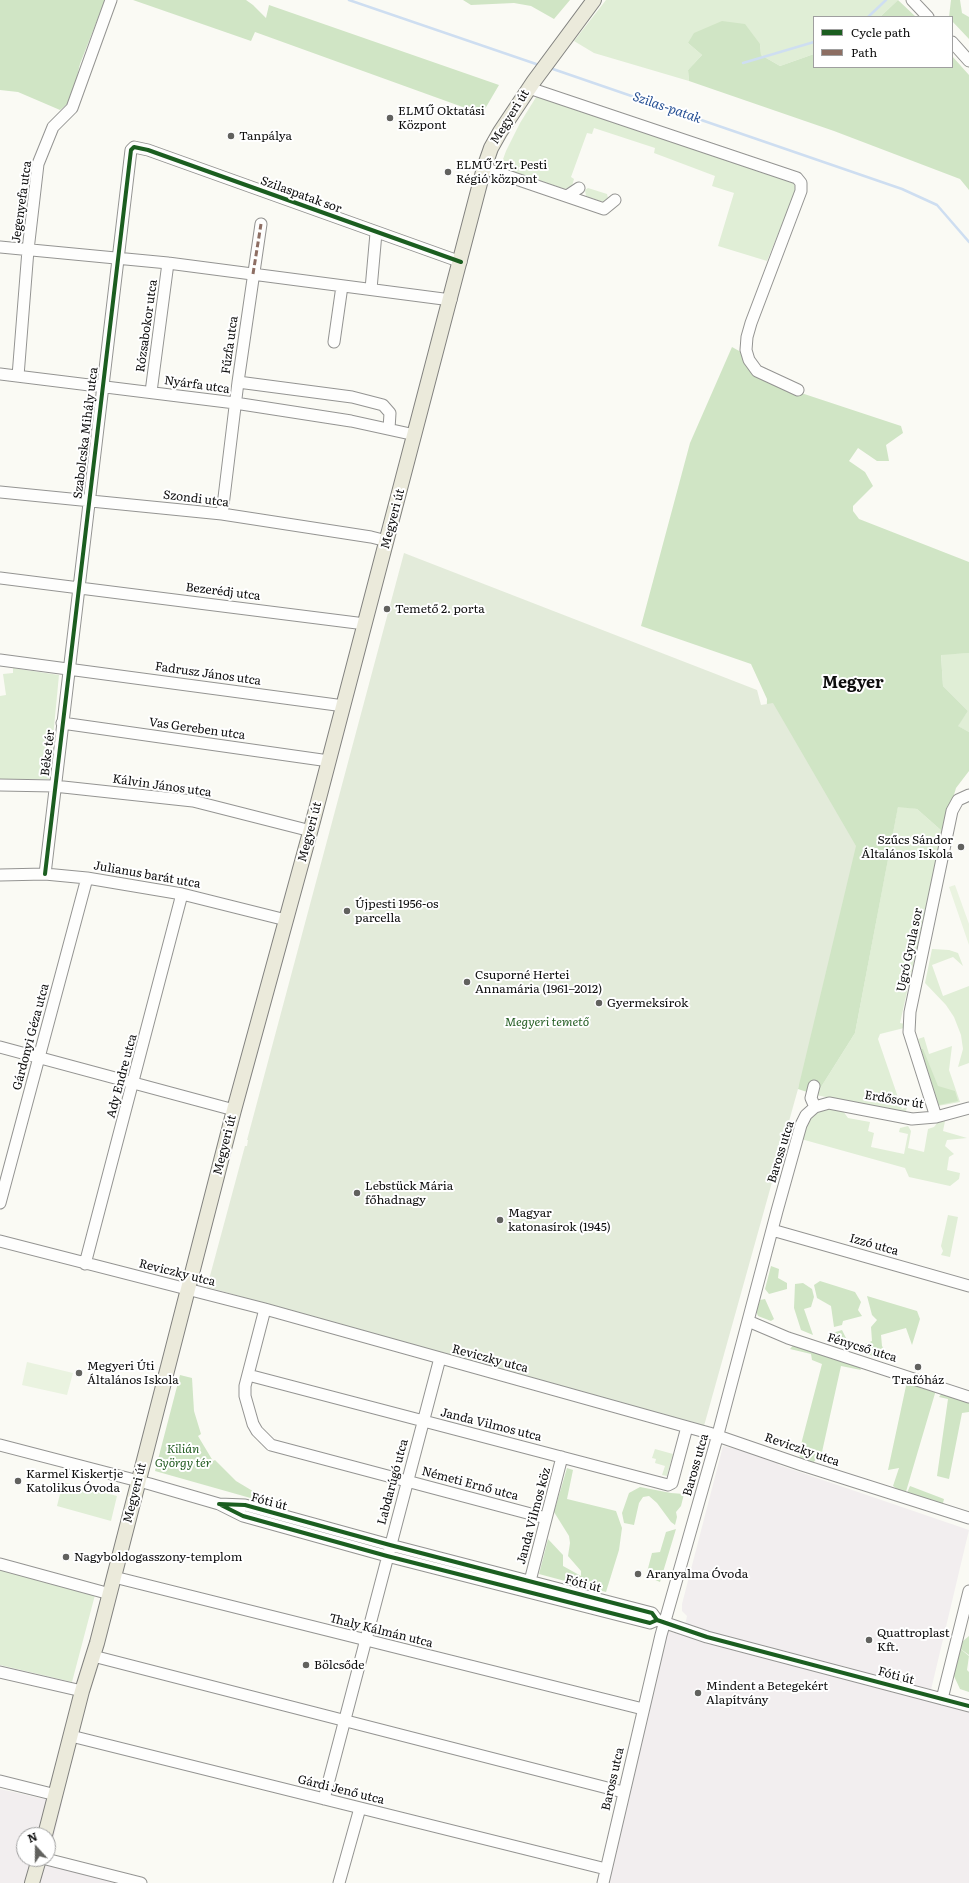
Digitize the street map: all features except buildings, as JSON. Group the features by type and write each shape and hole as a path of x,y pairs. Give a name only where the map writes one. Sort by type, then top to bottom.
{"main road":[{"name":"Megyeri út","path":"47,1827 82,1691 110,1594 234,1110 311,831 461,262 484,168 491,148 531,84 594,0"},
{"path":"32,1883 36,1867"}],"street":[{"name":"Jegenyefa utca","path":"18,376 28,250 38,164 53,127 72,108 111,0"},
{"path":"912,0 927,16"},
{"path":"953,43 969,61"},
{"path":"531,84 795,176 799,180 801,191 751,323 746,345 749,360 757,371 798,390"},
{"name":"Szilaspatak sor","path":"134,147 461,262"},
{"name":"Szabolcska Mihály utca","path":"62,723 117,258 131,150 134,147"},
{"path":"484,168 604,209 614,200"},
{"path":"567,196 579,188"},
{"name":"Fűzfa utca","path":"222,514 235,403 261,224"},
{"path":"371,289 376,233"},
{"path":"0,247 168,263 451,300"},
{"name":"Rózsabokor utca","path":"151,392 168,263"},
{"path":"334,342 342,286"},
{"name":"Nyárfa utca","path":"0,374 102,385 235,403 351,421 415,435"},
{"name":"Nyárfa utca","path":"238,382 352,397 383,405 390,413 389,429"},
{"name":"Szondi utca","path":"0,492 222,514 371,537 387,542"},
{"name":"Bezerédj utca","path":"0,578 78,586 365,624"},
{"path":"0,660 68,669"},
{"name":"Fadrusz János utca","path":"68,669 344,706"},
{"name":"Vas Gereben utca","path":"62,723 329,761"},
{"name":"Béke tér","path":"0,785 54,786 62,723"},
{"path":"45,874 54,786"},
{"name":"Kálvin János utca","path":"54,786 193,802 311,831"},
{"name":"Ugró Gyula sor","path":"936,1117 909,1032 910,1012 952,811 958,800 969,795"},
{"name":"Julianus barát utca","path":"0,875 45,874 87,878 182,894 286,920"},
{"name":"Gárdonyi Géza utca","path":"0,1203 87,878"},
{"name":"Ady Endre utca","path":"85,1264 182,894"},
{"path":"0,1047 234,1110"},
{"path":"814,1086 811,1098 815,1107"},
{"name":"Erdősor út","path":"815,1107 829,1103 912,1118 936,1117 969,1108"},
{"name":"Baross utca","path":"603,1883 643,1710 661,1621 718,1435 801,1125 806,1115 815,1107"},
{"name":"Izzó utca","path":"772,1230 969,1286"},
{"name":"Reviczky utca","path":"0,1241 85,1264 265,1308 687,1426 718,1435 802,1465 969,1518"},
{"path":"248,1375 265,1308"},
{"name":"Fénycső utca","path":"748,1321 788,1338 969,1397"},
{"name":"Labdarúgó utca","path":"324,1799 364,1640 440,1358"},
{"name":"Janda Vilmos utca","path":"248,1375 671,1484 687,1426"},
{"name":"Németi Ernő utca","path":"248,1375 245,1396 250,1415 257,1431 271,1445 546,1518"},
{"name":"Fóti út","path":"0,1445 219,1504 243,1516 387,1556 650,1623 661,1621"},
{"name":"Janda Vilmos köz","path":"530,1581 562,1457"},
{"name":"Fóti út","path":"219,1504 245,1505 390,1545 652,1613 661,1621 707,1637 969,1706"},
{"path":"0,1564 110,1594"},
{"name":"Thaly Kálmán utca","path":"114,1577 643,1710"},
{"path":"942,1699 967,1606 969,1591"},
{"path":"93,1656 344,1722 623,1792"},
{"path":"0,1672 82,1691"},
{"name":"Gárdi Jenő utca","path":"71,1736 606,1869"},
{"path":"0,1781 56,1795"},
{"path":"339,1883 360,1808"},
{"path":"56,1861 126,1881 141,1883"}],"shaded area":[{"path":"723,1446 775,1459 779,1465 969,1530 930,1694 969,1704 969,1883 605,1883 664,1630 683,1635 687,1616 682,1611 682,1604"},
{"path":"0,1789 62,1803 56,1828 56,1827 16,1827 16,1867 56,1867 56,1864 131,1883 0,1883"}],"green space":[{"path":"0,0 105,0 80,64 71,101 60,110 18,92 0,90"},
{"path":"133,0 246,0 266,18 269,5 499,85 482,114 255,32 251,41"},
{"path":"463,0 570,0 554,19 531,6 514,3 471,5"},
{"path":"606,0 898,0 881,16 813,16 813,54 780,66 761,55 760,44 688,43 702,55 688,70 689,81 594,53 574,41"},
{"path":"898,0 915,16 881,16"},
{"path":"951,0 960,0 962,13 969,17 969,39 953,22 953,16 949,16"},
{"path":"722,21 745,24 760,44 761,55 780,66 813,54 813,68 953,68 953,57 969,75 969,190 960,179 834,131 689,81 688,70 702,55 688,43 694,33"},
{"path":"538,94 793,180 796,190 767,261 718,246 734,193 712,186 715,176 654,153 655,148 594,128 592,134 587,133 571,177 574,179 572,186 565,189 505,169 502,162 506,151 520,123"},
{"path":"588,188 607,194 608,198 603,202 586,196 585,190"},
{"path":"732,347 741,352 746,366 760,377 774,384 901,426 903,433 886,445 889,461 877,461 858,448 849,461 865,472 873,486 853,506 853,511 859,519 969,562 969,653 941,655 943,686 968,711 958,726 969,732 969,771 956,788 943,832 917,809 898,807 855,1033 816,1095 798,1089 803,1029 766,729 767,699 751,664 641,626 690,443"},
{"name":"Megyeri temető","path":"404,553 757,690 761,705 773,703 856,846 798,1089 704,1426 207,1287 245,1146 247,1146 247,1140"},
{"path":"969,653 969,732 957,726 968,711 943,686 941,654"},
{"path":"13,668 59,675 49,779 0,780 0,696 6,695 3,674 13,673"},
{"path":"898,806 917,809 943,832 900,1023 905,1024 904,1028 880,1034 878,1039 902,1109 907,1107 906,1111 903,1113 816,1095 855,1033"},
{"path":"955,885 969,924 969,945 949,887"},
{"path":"932,949 949,950 958,953 963,966 953,957 932,965 943,996 969,986 969,1063 958,1067 963,1049 961,1035 954,1017 946,1005 925,983"},
{"path":"924,1037 929,1054 952,1046 949,1070 960,1102 938,1106 918,1039"},
{"path":"921,1049 923,1049 938,1086 955,1091 958,1101 939,1105"},
{"path":"830,1108 843,1111 848,1118 870,1122 868,1131 874,1133 871,1147 904,1154 908,1134 899,1132 900,1128 908,1126 911,1131 908,1148 924,1152 928,1129 934,1127 938,1122 945,1121 943,1131 967,1138 947,1140 945,1146 954,1154 949,1157 947,1170 960,1173 959,1179 950,1186 909,1177 905,1168 801,1139 807,1120 821,1109"},
{"path":"948,1215 958,1217 950,1257 941,1255 943,1251 941,1246"},
{"path":"771,1266 779,1269 778,1278 787,1283 787,1289 769,1294 765,1289"},
{"path":"820,1281 855,1292 861,1302 858,1310 862,1316 843,1321 842,1325 834,1327 831,1306 817,1298 814,1285"},
{"path":"803,1283 812,1289 814,1297 811,1307 804,1309 813,1335 801,1330 794,1308 795,1284"},
{"path":"867,1296 917,1311 920,1319 912,1345 906,1328 881,1335 882,1346 892,1362 867,1354 865,1344 872,1341 871,1327 877,1320 872,1315"},
{"path":"765,1299 774,1319 771,1321 758,1316 756,1311 760,1300"},
{"path":"842,1330 851,1348 846,1348 827,1339 829,1334"},
{"path":"795,1343 857,1362 861,1370 841,1366 822,1452 813,1463 800,1458 799,1452 822,1364 812,1360 811,1354 790,1349"},
{"path":"27,1362 73,1373 67,1395 22,1385"},
{"name":"Kilián György tér","path":"180,1375 192,1378 194,1411 201,1434 198,1436 213,1461 215,1460 236,1481 256,1493 254,1499 155,1471"},
{"path":"901,1382 936,1390 905,1495 893,1486 899,1468 888,1470 906,1386"},
{"path":"943,1392 969,1400 969,1412 962,1413 949,1479 937,1476 948,1399 939,1397"},
{"path":"655,1449 673,1454 667,1476 662,1475 665,1466 655,1463 656,1459 652,1458"},
{"path":"567,1468 573,1470 567,1499 616,1511 622,1528 619,1550 606,1592 539,1574 548,1539 563,1555 563,1566 581,1576 581,1571 568,1556 570,1543 569,1536 554,1512"},
{"path":"63,1482 117,1496 111,1521 57,1506"},
{"path":"910,1486 944,1499 942,1507 906,1495"},
{"path":"640,1487 684,1494 681,1506 676,1512 677,1517 675,1525 657,1503 649,1496 643,1497 639,1503 634,1525 624,1523 622,1513 629,1493"},
{"path":"676,1529 660,1582 646,1576 652,1553 660,1552 666,1532"},
{"path":"0,1570 95,1595 72,1682 0,1665"},
{"path":"969,1636 969,1655 958,1647 969,1656 967,1670 969,1672 969,1692 960,1689 953,1674 957,1646"}],"waterway":[{"name":"Szilas-patak","path":"349,0 539,65"},
{"path":"869,16 886,0"},
{"path":"743,63 813,42"},
{"name":"Szilas-patak","path":"550,68 902,189 937,205 969,242"}],"marked path":[{"path":"253,274 261,224"}],"cycle path":[{"path":"45,874 131,150 134,147 148,150 461,262"},
{"path":"219,1504 245,1505 390,1545 652,1613 657,1620 707,1637 969,1706"},
{"path":"221,1505 243,1516 387,1556 650,1623 657,1620"}],"place":[{"name":"ELMŰ Oktatási Központ","path":"390,118"},
{"name":"Tanpálya","path":"231,136"},
{"name":"ELMŰ Zrt. Pesti Régió központ","path":"448,172"},
{"name":"Temető 2. porta","path":"387,609"},
{"name":"Szűcs Sándor Általános Iskola","path":"961,847"},
{"name":"Újpesti 1956-os parcella","path":"347,911"},
{"name":"Csuporné Hertei Annamária (1961–2012)","path":"467,982"},
{"name":"Gyermeksírok","path":"599,1003"},
{"name":"Lebstück Mária főhadnagy","path":"357,1193"},
{"name":"Magyar katonasírok (1945)","path":"500,1220"},
{"name":"Trafóház","path":"918,1367"},
{"name":"Megyeri Úti Általános Iskola","path":"79,1373"},
{"name":"Karmel Kiskertje Katolikus Óvoda","path":"18,1481"},
{"name":"Nagyboldogasszony-templom","path":"66,1557"},
{"name":"Aranyalma Óvoda","path":"638,1574"},
{"name":"Quattroplast Kft.","path":"869,1640"},
{"name":"Bölcsőde","path":"306,1665"},
{"name":"Mindent a Betegekért Alapítvány","path":"698,1693"}],"district":[{"name":"Megyer","path":"853,683"}]}
